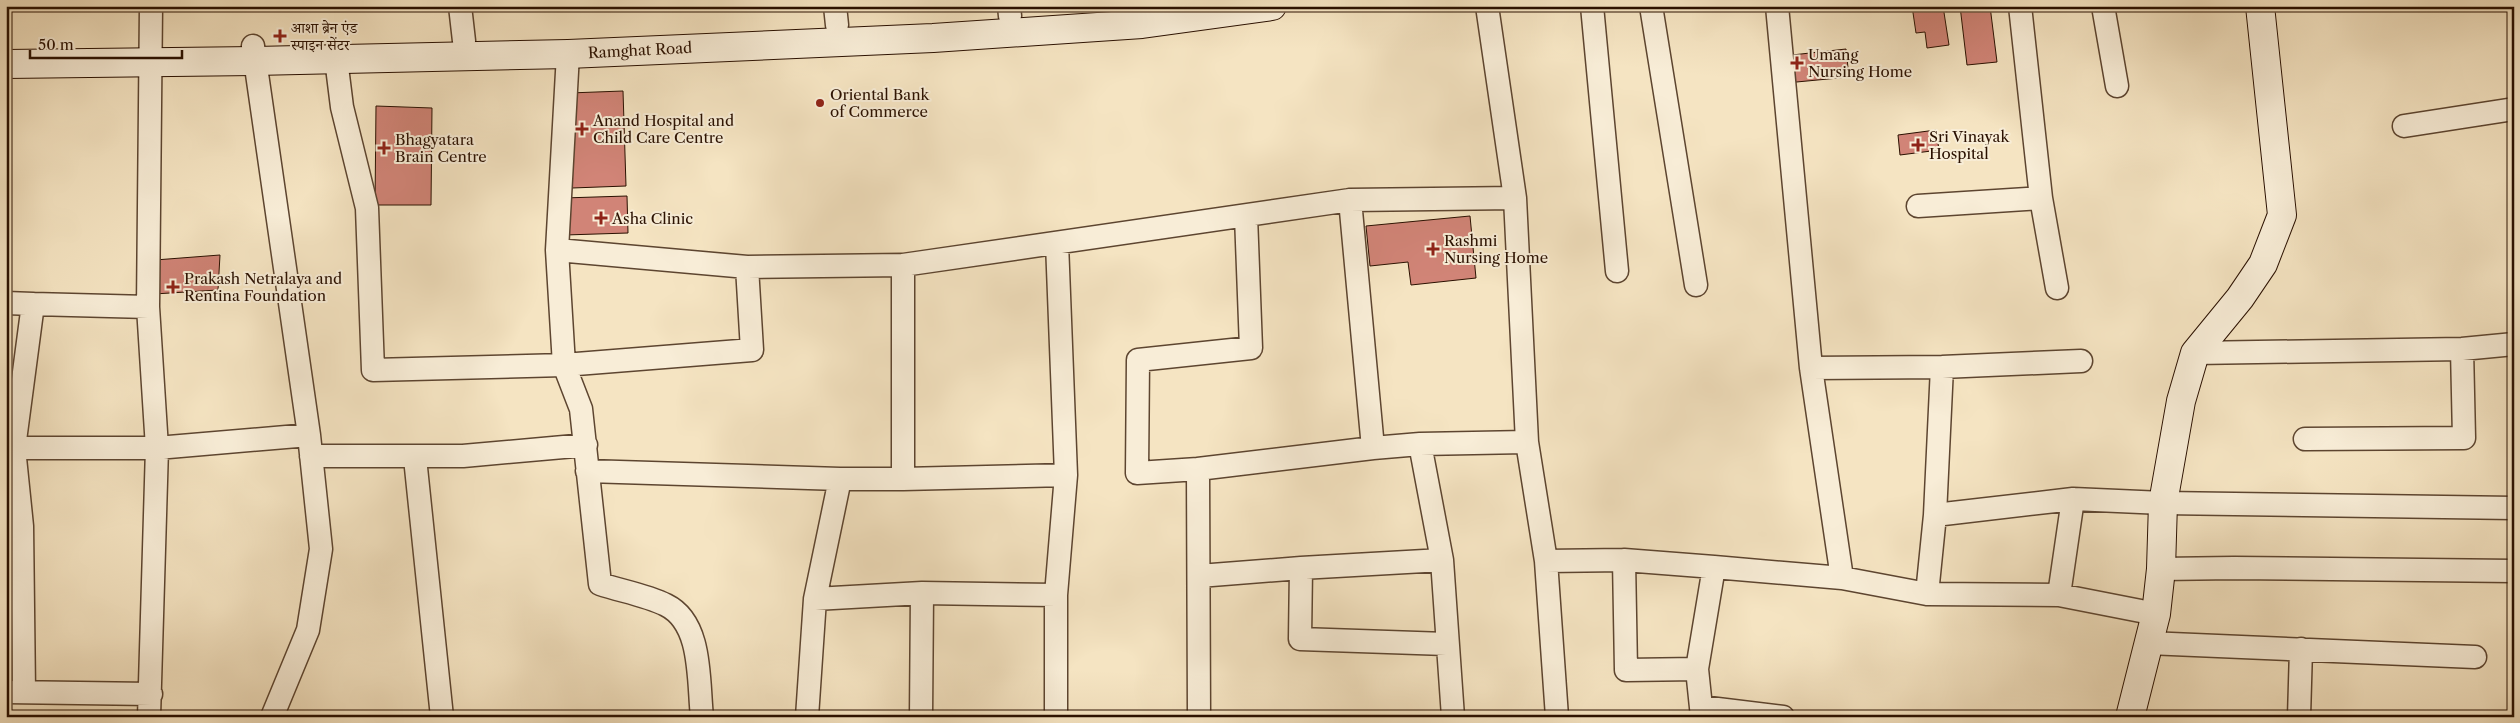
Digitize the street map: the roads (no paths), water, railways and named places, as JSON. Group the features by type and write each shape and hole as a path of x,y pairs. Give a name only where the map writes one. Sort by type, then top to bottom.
{"main road":[{"name":"Ramghat Road","path":"254,54 344,41 464,41 836,16 932,23 1010,11 1155,6"},
{"name":"Ramghat Road","path":"6,44 152,53 254,54 336,59 568,54 933,38 1142,24 1272,6"},
{"path":"2130,717 2156,614 2161,569 2163,503 2181,401 2195,353 2240,298 2263,264 2282,216 2260,6"},
{"name":"Ramghat Road","path":"6,64 152,53"}],"street":[{"path":"149,717 157,448 148,307 151,6"},
{"path":"460,6 464,41"},
{"path":"1487,6 1515,198 1527,442 1546,561 1557,717"},
{"path":"1592,6 1617,271"},
{"path":"1651,6 1696,285"},
{"path":"1777,6 1812,368 1842,578"},
{"path":"2020,6 2041,198 2057,288"},
{"path":"2103,6 2117,86"},
{"path":"254,54 310,445 321,549 308,630 272,717"},
{"path":"568,54 556,250 564,365 581,409 600,584 667,606 684,620 695,646 702,717"},
{"path":"336,59 342,107 367,208 373,370 564,365 752,350 747,267"},
{"path":"2404,126 2514,109"},
{"path":"556,250 747,267 903,265 1350,200 1515,198"},
{"path":"1918,206 2041,198"},
{"path":"1350,200 1373,448"},
{"path":"1246,216 1251,348 1138,360 1137,474 1420,444 1527,442"},
{"path":"1056,717 1056,595 1066,475 1057,243"},
{"path":"903,265 903,479"},
{"path":"6,302 148,307"},
{"path":"33,304 10,448 22,526 15,692 151,694"},
{"path":"2195,353 2462,349 2514,344"},
{"path":"2305,439 2464,438 2462,349"},
{"path":"1812,368 1942,367 2081,361"},
{"path":"1927,594 1935,515 1942,367"},
{"path":"1420,444 1442,560 1446,644 1453,717"},
{"path":"10,448 310,445 415,458 482,455 586,445"},
{"path":"415,458 442,717"},
{"path":"1198,469 1199,717"},
{"path":"588,471 840,479 1066,475"},
{"path":"807,717 816,599 840,479"},
{"path":"2058,595 2073,499"},
{"path":"1935,515 2073,499 2163,503 2293,503 2514,508"},
{"path":"1199,576 1442,560"},
{"path":"1546,561 1624,560 1842,578 1927,594 2058,595 2156,614"},
{"path":"1624,560 1626,670 1698,669"},
{"path":"1714,567 1698,669 1701,712 1783,717"},
{"path":"1301,568 1300,640 1446,644"},
{"path":"2161,569 2514,571"},
{"path":"816,599 922,593 1056,595"},
{"path":"921,717 922,593"},
{"path":"2148,643 2475,657"},
{"path":"2299,717 2302,649"}],"place":[{"name":"आशा ब्रेन एंड स्पाइन सेंटर","path":"280,36"},
{"name":"Umang Nursing Home","path":"1797,63"},
{"name":"Oriental Bank of Commerce","path":"820,103"},
{"name":"Anand Hospital and Child Care Centre","path":"582,129"},
{"name":"Sri Vinayak Hospital","path":"1918,145"},
{"name":"Bhagyatara Brain Centre","path":"384,148"},
{"name":"Asha Clinic","path":"601,218"},
{"name":"Rashmi Nursing Home","path":"1433,249"},
{"name":"Prakash Netralaya and Rentina Foundation","path":"173,287"}]}
